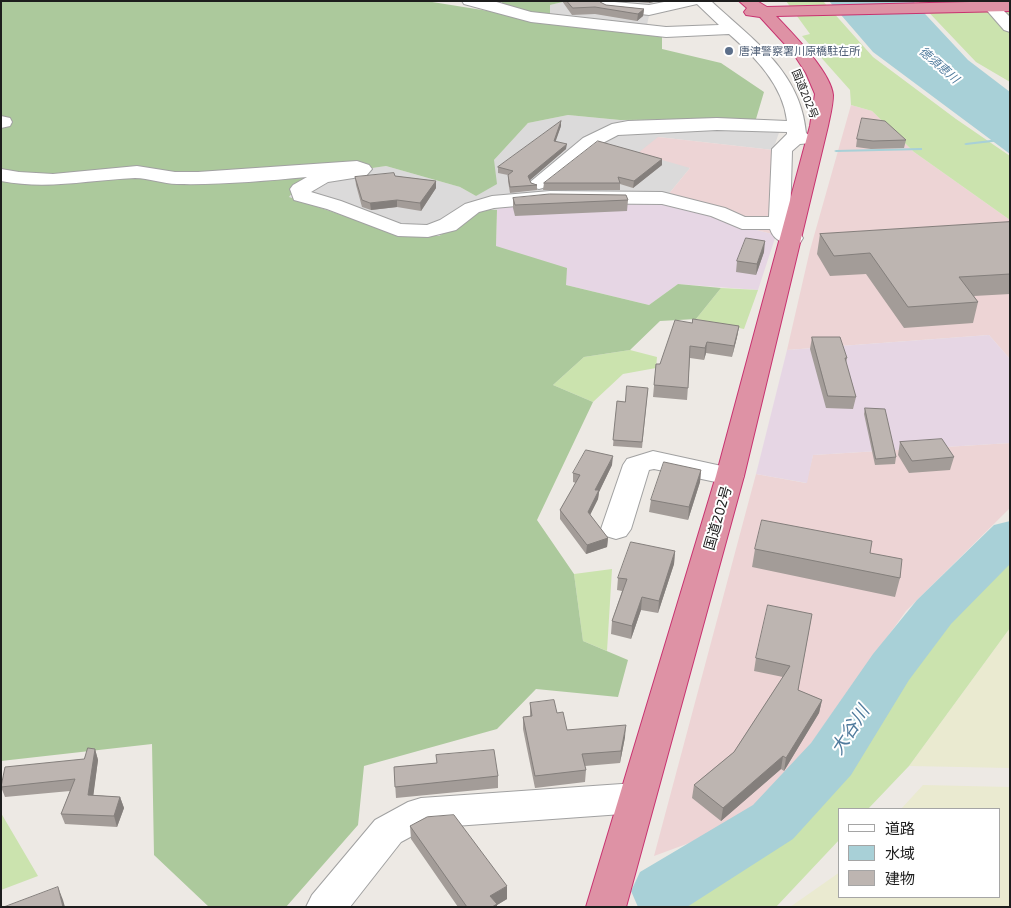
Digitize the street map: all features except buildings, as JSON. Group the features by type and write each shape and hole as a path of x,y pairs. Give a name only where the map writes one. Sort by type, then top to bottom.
{"highway":[{"path":"741,7 764,12 1010,6"},
{"name":"国道202号","path":"741,7 790,56 803,87 807,133"},
{"name":"国道202号","path":"606,907 730,476 762,346 807,133 824,94 814,73 799,50 764,12"}],"street":[{"path":"469,1 497,4 513,13 531,17 666,32 732,29"},
{"path":"606,5 649,10 692,1"},
{"path":"702,1 763,56 784,86 807,133"},
{"path":"991,6 1010,27"},
{"path":"539,184 590,142 612,130 628,127 717,124 807,133"},
{"path":"1,174 14,178 64,180 139,172 173,178 268,174 357,167 362,169 359,172 323,177 300,189 301,196 334,205 398,230 428,231 448,225 472,208 492,202 550,197 662,198 718,212 742,223 786,230"},
{"path":"616,529 637,464 653,460 730,476"},
{"path":"326,907 388,831 421,813 636,798"}],"shaded area":[{"path":"567,1 692,1 650,11 647,25 550,16 550,5"},
{"path":"851,105 872,111 914,152 1010,220 1010,359 989,335 787,350 810,250"},
{"path":"568,115 620,120 756,119 783,121 773,150 658,137 690,168 663,201 507,202 497,210 482,209 439,236 399,235 288,198 304,178 386,166 460,187 476,196 494,160 528,123"},
{"path":"658,137 773,150 776,235 736,225 663,201 690,168 638,153"},
{"path":"663,201 717,215 736,225 776,235 758,290 678,284 649,305 566,285 496,246 497,210 507,202"},
{"path":"989,335 1010,359 1010,443 813,455 807,483 756,474 787,350"},
{"path":"1010,443 1010,508 906,611 779,788 730,828 654,856 756,474 806,483 813,455"}],"green space":[{"path":"1,1 426,1 501,13 502,1 567,1 550,5 550,23 662,37 662,49 721,63 764,92 756,119 620,120 568,115 528,123 494,160 497,184 476,196 460,187 386,166 304,178 289,197 399,235 439,236 482,209 497,210 496,246 567,268 566,285 649,305 678,284 721,288 696,319 660,321 630,350 584,357 553,385 593,402 537,520 574,574 583,641 628,660 618,697 536,689 497,729 364,766 358,825 286,907 209,907 154,855 152,744 1,761"},
{"path":"786,1 823,1 873,57 956,119 1010,156 1010,220 914,152 872,111 851,105 850,90 802,36 810,34"},
{"path":"918,1 959,1 967,12 1010,12 1010,82 976,62"},
{"path":"721,288 758,290 744,329 696,319"},
{"path":"630,350 657,357 656,368 623,374 593,402 553,385 584,357"},
{"path":"1010,554 1010,628 909,766 869,808 838,808 838,841 776,907 675,907 792,835 945,621"},
{"path":"612,569 607,651 583,641 574,574"},
{"path":"1010,628 1010,768 909,766"},
{"path":"923,785 1010,787 1010,907 790,907 838,873 838,898 1001,898 1001,808 902,808"},
{"path":"1,813 38,876 1,890"}],"water":[{"name":"徳須恵川","path":"829,1 913,1 968,60 1010,92 1010,154 873,52"}],"waterway":[{"path":"966,144 999,140"},
{"path":"836,151 920,149"},
{"name":"大谷川","path":"661,891 773,822 831,759 891,667 934,612 1010,536"}],"place":[{"name":"唐津警察署川原橋駐在所","path":"729,51"}]}
